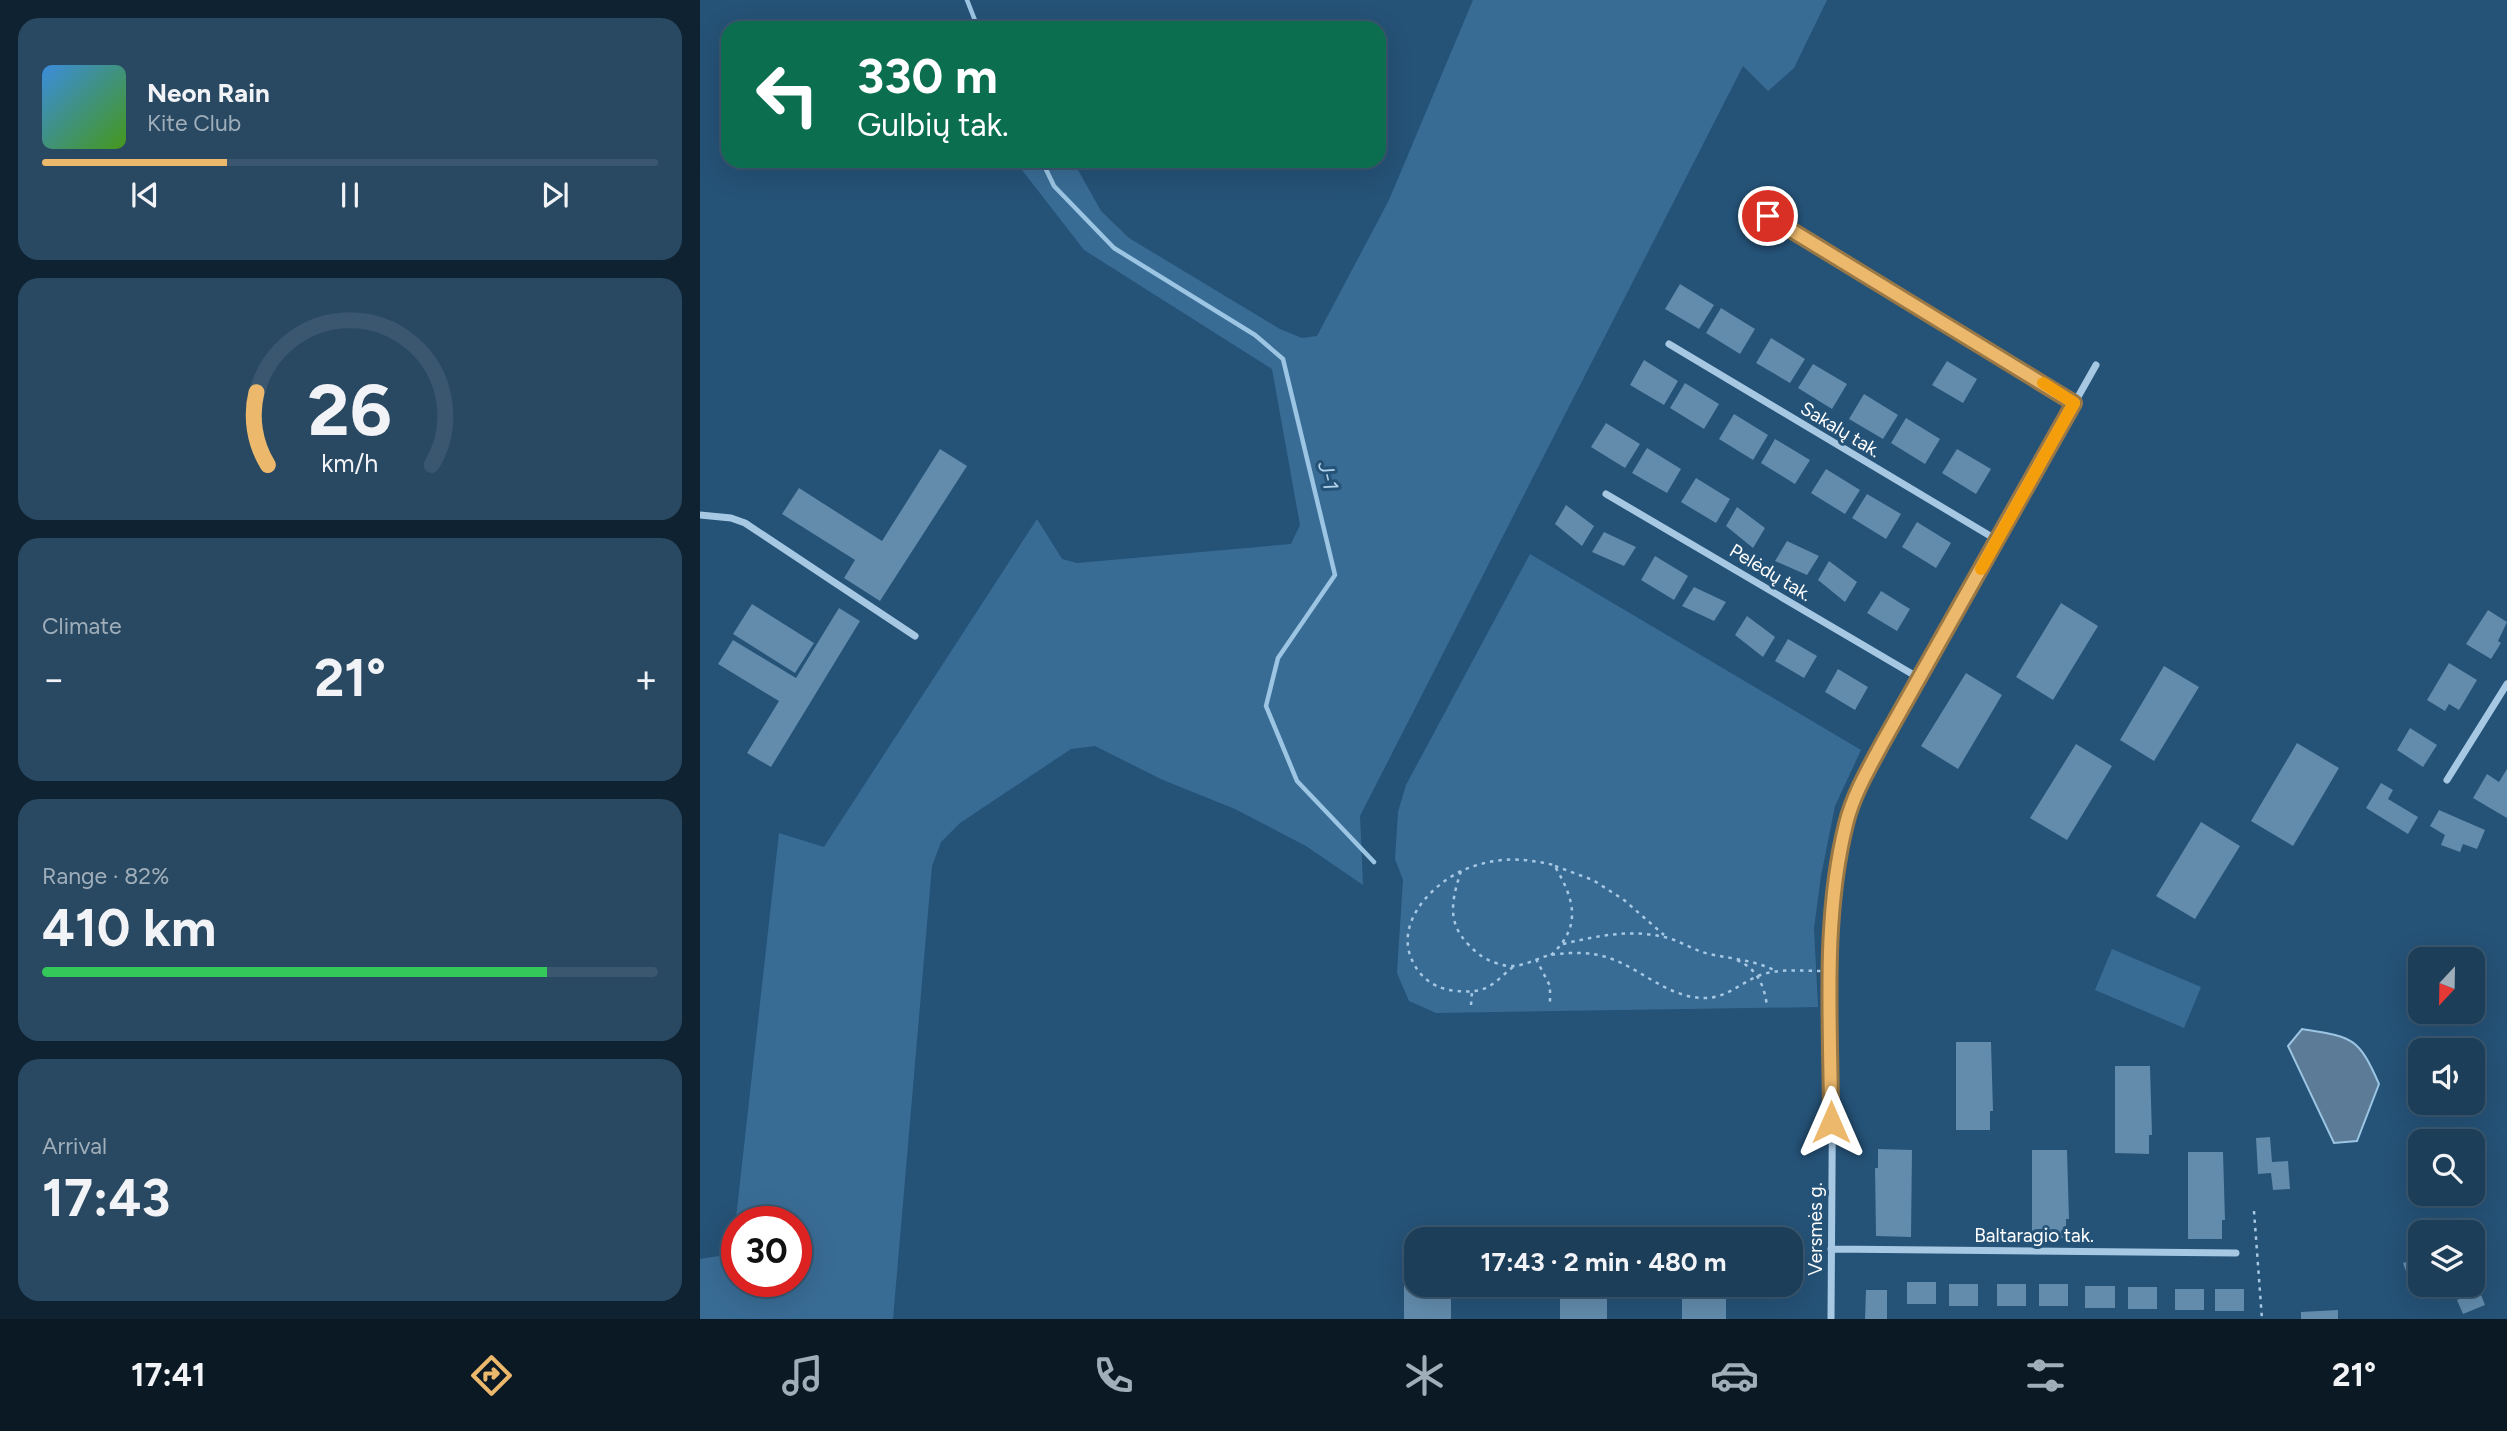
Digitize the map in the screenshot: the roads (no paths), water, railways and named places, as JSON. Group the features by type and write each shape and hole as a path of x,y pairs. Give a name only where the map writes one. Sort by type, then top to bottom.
{"street":[{"path":"1768,216 2074,403"},
{"name":"Sakalų tak.","path":"1669,344 1997,540"},
{"name":"Versmės g.","path":"1831,1319 1831,971 1834,889 1846,823 1860,785 2096,365"},
{"name":"Pelėdų tak.","path":"1606,494 1919,678"},
{"path":"700,515 731,518 744,523 915,636"},
{"path":"2447,780 2507,684"},
{"name":"Baltaragio tak.","path":"1831,1249 2236,1253"}],"waterway":[{"name":"J-1","path":"967,0 975,21"},
{"name":"J-1","path":"1045,168 1054,186 1114,248 1255,335 1283,359 1335,575 1278,658 1266,706 1297,781 1374,862"}]}
